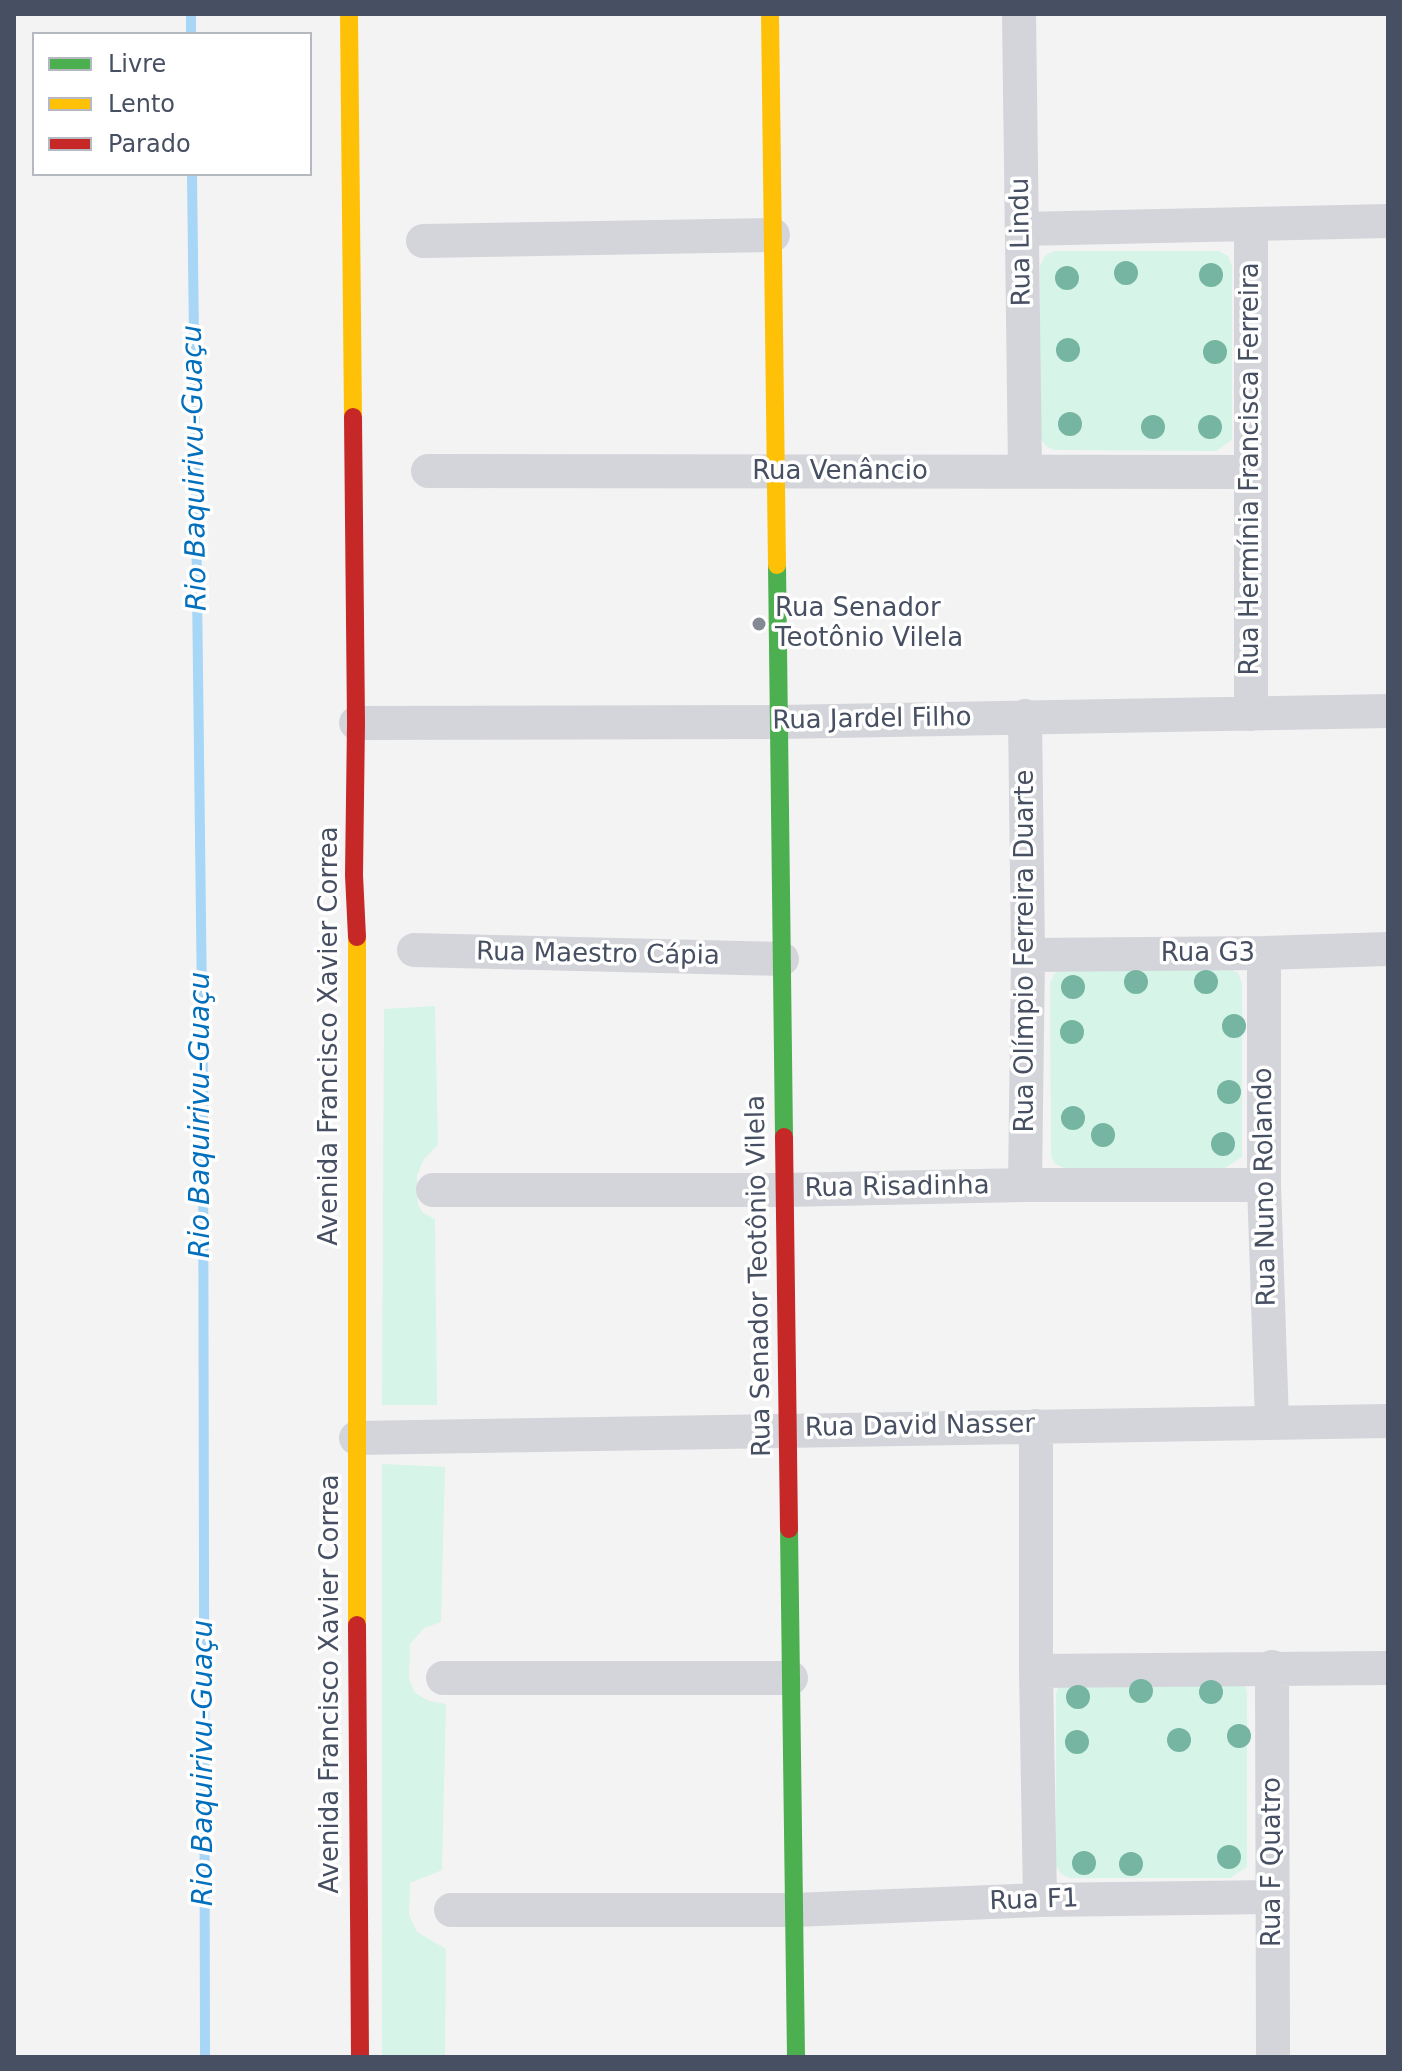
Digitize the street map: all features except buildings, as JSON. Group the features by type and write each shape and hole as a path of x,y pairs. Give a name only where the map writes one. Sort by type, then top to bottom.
{"street":[{"name":"Avenida Francisco Xavier Correa","path":"349,14 356,723 360,2057"},
{"name":"Rua Senador Teotônio Vilela","path":"770,14 796,2057"},
{"name":"Rua Lindu","path":"1019,14 1025,470"},
{"path":"1022,229 1388,221"},
{"name":"Rua Hermínia Francisca Ferreira","path":"1251,225 1251,714"},
{"path":"423,241 773,235"},
{"name":"Rua Venâncio","path":"428,471 1251,472"},
{"name":"Rua Jardel Filho","path":"356,723 779,722 1388,711"},
{"name":"Rua Olímpio Ferreira Duarte","path":"1025,716 1028,955 1025,1185"},
{"name":"Rua G3","path":"1028,955 1388,949"},
{"name":"Rua Maestro Cápia","path":"414,950 782,959"},
{"name":"Rua Nuno Rolando","path":"1264,953 1264,1185 1272,1421"},
{"name":"Rua Risadinha","path":"433,1190 1264,1185"},
{"name":"Rua David Nasser","path":"356,1438 1388,1421"},
{"path":"1036,1426 1040,1900"},
{"name":"Rua F Quatro","path":"1272,1667 1273,2057"},
{"path":"1036,1671 1388,1668"},
{"path":"443,1678 791,1678"},
{"name":"Rua F1","path":"451,1910 794,1910 1040,1900 1273,1897"}],"green space":[{"path":"1054,251 1219,251 1228,256 1232,266 1232,440 1216,451 1054,450 1046,446 1040,438 1040,266 1045,256"},
{"path":"1064,969 1229,969 1238,973 1242,984 1242,1157 1225,1168 1064,1168 1055,1164 1051,1156 1050,983 1055,973"},
{"path":"435,1006 438,1145 424,1159 417,1175 418,1205 423,1213 435,1219 437,1405 382,1405 384,1009"},
{"path":"382,1464 445,1467 441,1622 424,1628 410,1644 409,1679 415,1693 429,1701 446,1704 442,1870 410,1883 409,1915 417,1932 446,1949 445,2057 382,2057"},
{"path":"1060,1683 1244,1683 1247,1693 1247,1867 1230,1878 1070,1878 1061,1874 1056,1866 1056,1693"}],"waterway":[{"name":"Rio Baquirivu-Guaçu","path":"191,14 191,32"},
{"name":"Rio Baquirivu-Guaçu","path":"192,176 203,1085 205,2057"}],"traffic: fast":[{"path":"777,565 784,1137"},
{"path":"789,1529 796,2057"}],"traffic: slow":[{"path":"349,14 353,417"},
{"path":"770,14 777,565"},
{"path":"357,937 357,1625"}],"traffic: jam":[{"path":"353,417 354,875 357,937"},
{"path":"784,1137 789,1529"},
{"path":"357,1625 360,2057"}],"place":[{"name":"Rua Senador Teotônio Vilela","path":"759,624"}]}
